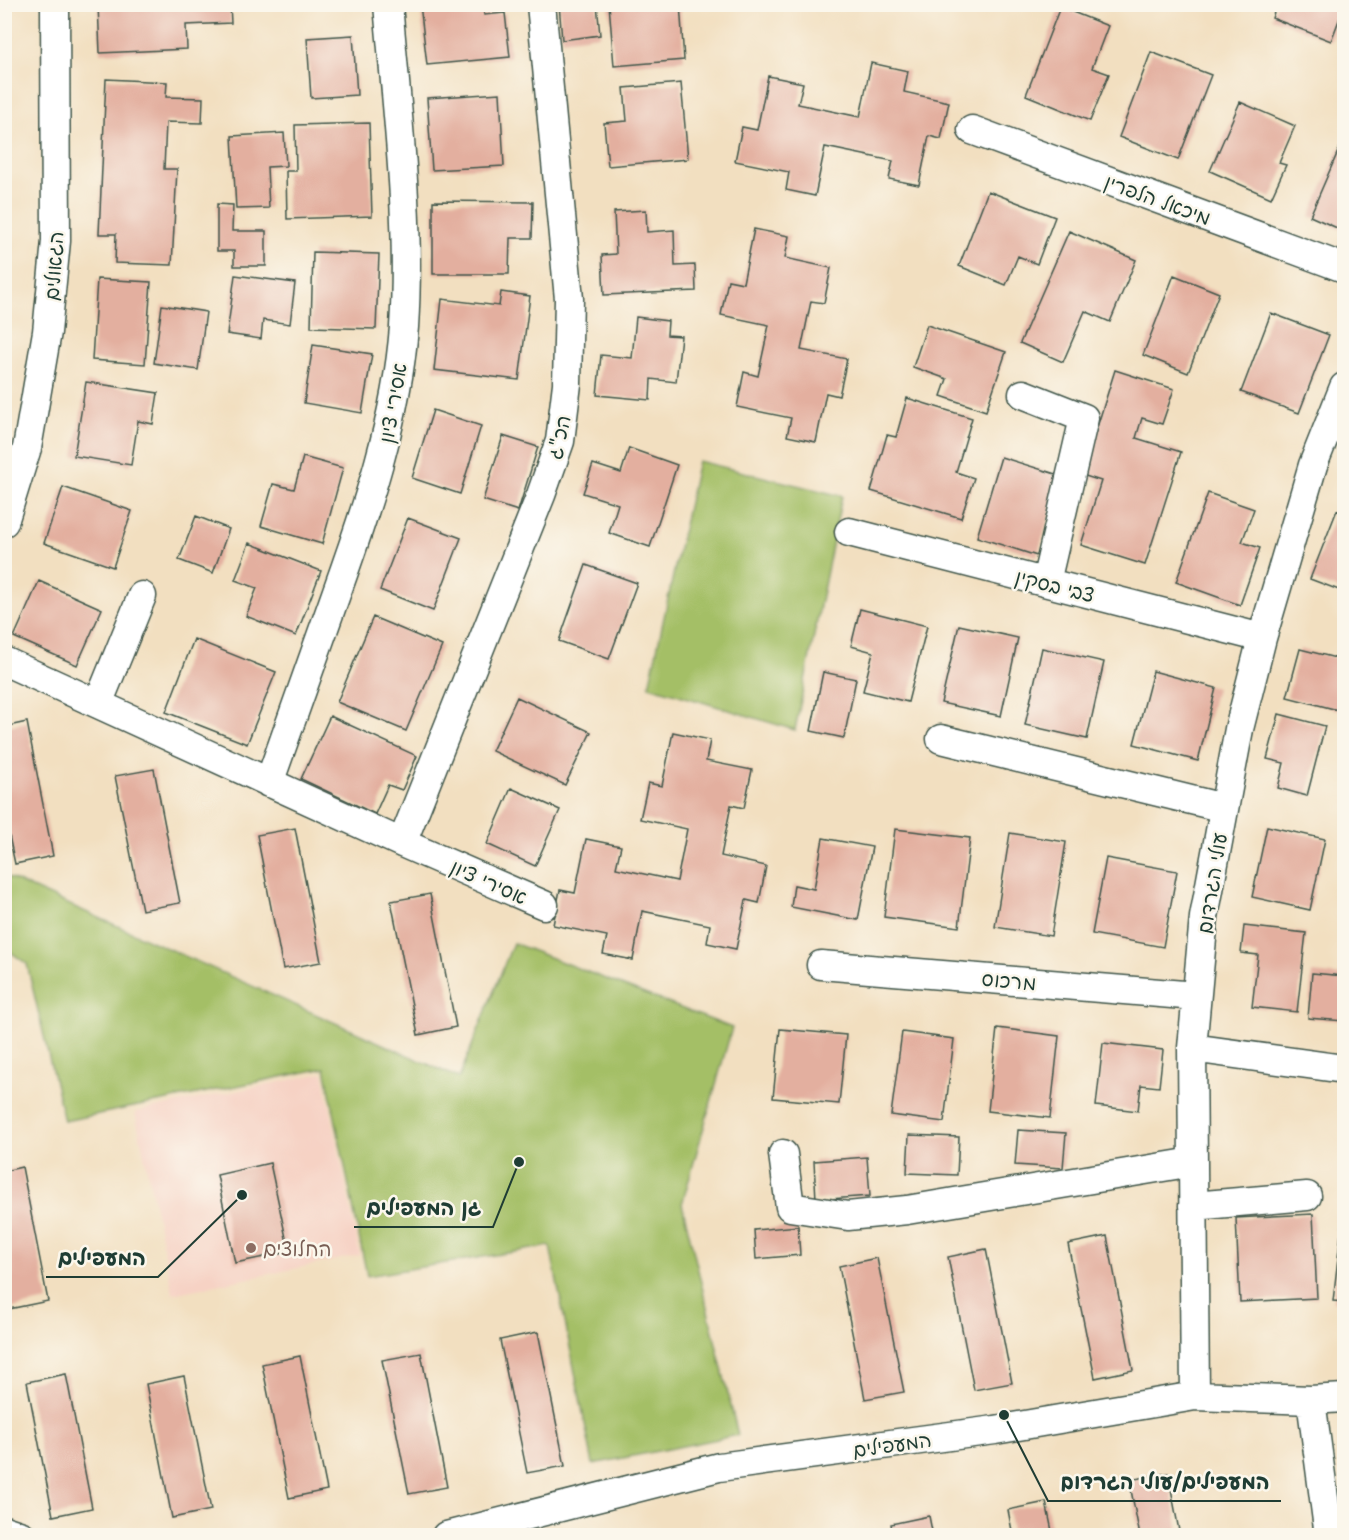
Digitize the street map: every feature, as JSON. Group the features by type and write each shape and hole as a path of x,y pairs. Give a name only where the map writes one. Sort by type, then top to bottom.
{"street":[{"name":"הגאולים","path":"4,522 27,448 51,298 56,241 55,4"},
{"name":"אסירי ציון","path":"269,783 358,534 384,447 396,383 404,328 406,264 403,189 388,4"},
{"name":"הכ\"ג","path":"402,843 541,495 560,441 567,384 569,299 541,4"},
{"name":"מיכאל הלפרין","path":"972,130 1344,268"},
{"name":"עולי הגרדום","path":"1195,1396 1192,1047 1204,916 1239,729 1262,638 1313,465 1344,387"},
{"path":"1023,394 1084,418 1046,582"},
{"name":"צבי בסקין","path":"849,532 1262,638"},
{"path":"98,704 142,596"},
{"name":"אסירי ציון","path":"4,661 269,783 544,905"},
{"path":"941,739 1224,808"},
{"name":"מרכוס","path":"821,965 1196,996"},
{"path":"1192,1047 1344,1069"},
{"path":"783,1154 790,1207 848,1216 907,1210 1192,1162"},
{"path":"1193,1206 1307,1196"},
{"name":"המעפילים","path":"446,1536 719,1467 995,1430 1195,1396 1311,1400 1344,1398"},
{"path":"1311,1400 1329,1536"},
{"path":"4,1530 22,1536"}],"shaded area":[{"path":"323,1073 360,1255 173,1294 135,1112"}],"green space":[{"path":"698,461 842,496 795,730 649,686"},
{"path":"5,876 459,1078 513,943 732,1028 682,1204 738,1435 593,1464 550,1246 367,1276 325,1068 64,1121 27,964 5,948"}],"building":[{"path":"98,4 230,4 231,23 186,25 187,49 100,53"},
{"path":"420,4 482,4 484,15 505,13 510,57 427,65"},
{"path":"559,4 597,4 600,35 562,40"},
{"path":"609,4 680,4 684,60 614,66"},
{"path":"1277,4 1344,4 1344,7 1331,41 1272,18"},
{"path":"1060,7 1108,26 1092,68 1109,74 1090,121 1026,95"},
{"path":"4,29 9,29 6,66 4,66"},
{"path":"353,35 357,95 311,98 307,38"},
{"path":"1151,52 1211,75 1178,160 1119,137"},
{"path":"871,63 908,71 904,92 949,102 941,139 929,136 919,185 889,179 893,161 825,147 815,196 786,190 789,172 735,161 742,127 757,130 768,76 803,83 798,104 860,117"},
{"path":"106,79 167,82 166,97 203,98 202,123 166,122 164,169 177,169 172,265 115,263 116,234 99,234"},
{"path":"681,83 688,159 608,166 604,123 627,121 624,88"},
{"path":"500,93 504,166 432,170 427,98"},
{"path":"1240,102 1295,126 1279,163 1286,165 1271,198 1210,171"},
{"path":"369,123 372,216 287,219 286,171 296,171 295,125"},
{"path":"4,130 8,131 6,154 4,154"},
{"path":"284,133 286,166 267,167 269,208 236,209 232,136"},
{"path":"1340,147 1344,148 1344,231 1310,216"},
{"path":"988,191 1055,217 1037,264 1018,256 1006,285 959,266"},
{"path":"433,201 533,202 532,238 510,238 509,274 433,274"},
{"path":"217,204 233,205 232,231 266,231 266,266 234,266 234,251 217,251"},
{"path":"646,210 647,232 674,230 675,266 695,265 696,291 604,295 602,255 616,254 614,212"},
{"path":"754,229 789,236 785,258 831,268 824,303 811,301 801,350 847,359 839,396 826,393 816,442 787,436 791,418 737,407 744,372 758,376 769,325 721,315 728,280 743,283"},
{"path":"1069,231 1136,260 1110,322 1085,311 1063,362 1020,343"},
{"path":"4,237 11,238 7,278 4,278"},
{"path":"313,252 379,254 376,329 311,327"},
{"path":"235,275 295,283 290,324 263,320 261,339 227,334"},
{"path":"1174,275 1219,293 1188,373 1143,355"},
{"path":"97,279 151,282 145,364 92,360"},
{"path":"501,292 530,296 519,380 434,370 442,299 499,306"},
{"path":"162,305 206,312 198,370 154,363"},
{"path":"1271,313 1329,335 1299,413 1241,392"},
{"path":"636,317 668,321 667,335 681,336 676,382 651,379 650,400 597,395 601,355 632,358"},
{"path":"927,325 1006,352 986,411 941,396 947,379 913,367"},
{"path":"313,345 372,354 362,413 304,403"},
{"path":"1115,370 1174,389 1162,424 1142,418 1136,438 1181,452 1145,565 1081,545 1101,481 1082,475"},
{"path":"86,382 158,393 153,424 138,421 131,465 74,456"},
{"path":"907,398 972,418 956,472 974,478 961,518 871,491 887,435 896,437"},
{"path":"433,410 481,426 460,494 412,478"},
{"path":"503,436 538,447 518,511 483,500"},
{"path":"629,448 677,465 650,547 609,533 618,504 583,493 593,464 621,473"},
{"path":"303,457 343,468 322,544 261,526 273,484 294,489"},
{"path":"1001,457 1062,476 1037,556 977,537"},
{"path":"63,487 132,511 113,567 44,543"},
{"path":"1208,493 1254,509 1242,542 1260,548 1240,605 1176,582"},
{"path":"1337,510 1344,513 1344,592 1310,579"},
{"path":"196,516 229,529 213,573 179,560"},
{"path":"408,518 461,538 433,611 380,590"},
{"path":"249,543 321,571 296,636 246,616 257,588 235,580"},
{"path":"586,565 637,583 609,659 559,641"},
{"path":"39,581 102,609 77,665 14,637"},
{"path":"860,609 927,626 908,702 863,691 873,652 851,646"},
{"path":"373,617 442,646 406,731 337,702"},
{"path":"959,625 1018,638 1001,716 941,703"},
{"path":"194,639 276,672 247,744 166,712"},
{"path":"1042,648 1104,662 1087,739 1025,725"},
{"path":"1300,649 1344,660 1344,685 1338,710 1287,697"},
{"path":"1153,671 1216,688 1198,761 1134,744"},
{"path":"823,672 856,679 844,738 811,731"},
{"path":"517,697 591,732 565,785 492,751"},
{"path":"1279,714 1325,726 1307,796 1278,788 1284,763 1267,759"},
{"path":"330,716 417,756 402,790 388,785 375,814 301,779"},
{"path":"27,722 53,856 15,864 4,812 4,727"},
{"path":"673,732 710,740 706,761 752,770 744,808 731,805 721,856 766,866 759,903 746,900 736,949 707,943 710,925 642,911 633,960 603,954 607,936 553,925 560,890 575,893 586,839 621,846 616,868 677,881 687,829 640,819 648,783 662,786"},
{"path":"154,769 180,903 142,910 115,776"},
{"path":"511,788 560,810 535,866 487,844"},
{"path":"1267,826 1325,839 1310,910 1252,897"},
{"path":"295,828 321,962 283,969 257,835"},
{"path":"895,829 970,838 959,927 884,917"},
{"path":"1010,833 1066,842 1051,936 995,927"},
{"path":"823,838 872,847 858,920 791,907 794,885 814,889"},
{"path":"1106,858 1177,871 1163,947 1092,934"},
{"path":"430,894 456,1027 418,1035 391,901"},
{"path":"1244,926 1306,933 1297,1012 1252,1007 1258,955 1241,953"},
{"path":"1312,973 1344,976 1344,1021 1308,1018"},
{"path":"997,1028 1059,1036 1050,1118 988,1111"},
{"path":"780,1029 846,1035 839,1104 773,1098"},
{"path":"902,1032 954,1039 944,1122 891,1115"},
{"path":"1103,1043 1163,1050 1159,1087 1141,1085 1138,1111 1096,1106"},
{"path":"1018,1130 1066,1133 1063,1168 1015,1165"},
{"path":"909,1135 959,1137 957,1175 907,1173"},
{"path":"867,1157 870,1196 816,1200 814,1161"},
{"path":"270,1163 289,1252 235,1263 217,1175"},
{"path":"22,1167 48,1301 9,1309 4,1285 4,1171"},
{"path":"1313,1214 1317,1298 1240,1302 1236,1218"},
{"path":"1344,1215 1344,1302 1333,1301"},
{"path":"798,1226 800,1255 756,1259 754,1230"},
{"path":"1107,1236 1133,1370 1095,1378 1068,1244"},
{"path":"986,1249 1012,1383 974,1390 948,1257"},
{"path":"877,1258 904,1392 865,1399 839,1266"},
{"path":"538,1332 565,1466 527,1473 500,1340"},
{"path":"421,1353 447,1487 409,1494 382,1360"},
{"path":"300,1356 327,1490 289,1498 262,1364"},
{"path":"66,1374 92,1508 53,1516 27,1382"},
{"path":"184,1376 211,1510 172,1518 146,1384"},
{"path":"1168,1473 1180,1536 1140,1536 1129,1480"},
{"path":"1046,1502 1053,1536 1013,1536 1008,1510"},
{"path":"929,1516 933,1536 893,1536 891,1524"}],"place":[{"name":"גן המעפילים","path":"519,1162"},
{"name":"המעפילים","path":"242,1195"},
{"name":"החלוצים","path":"251,1248"},
{"name":"המעפילים/עולי הגרדום","path":"1004,1415"}]}
